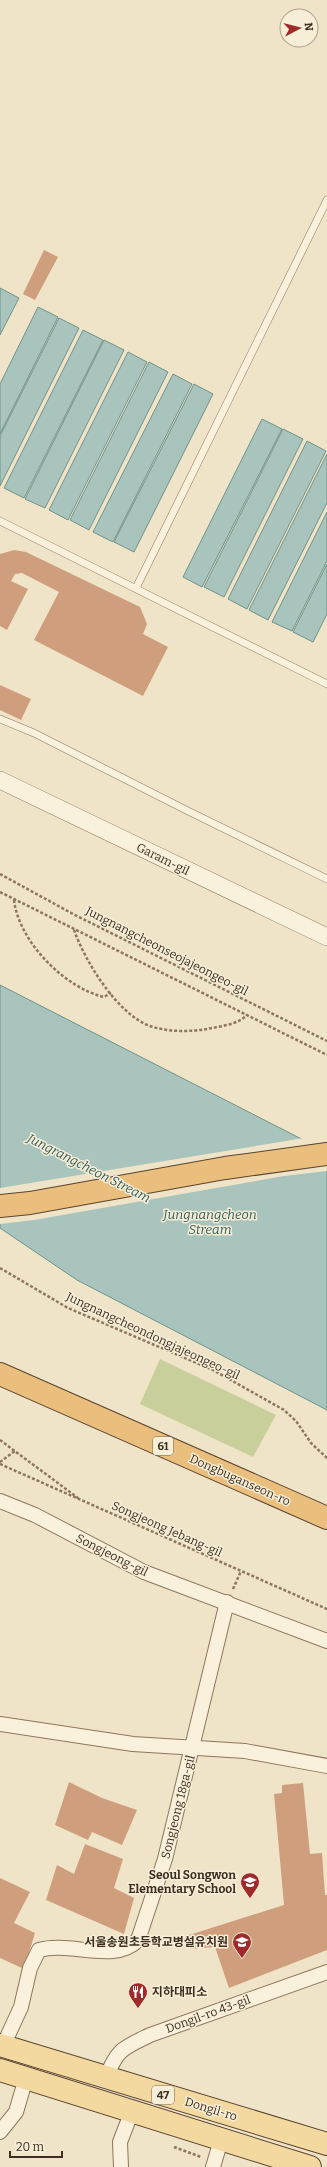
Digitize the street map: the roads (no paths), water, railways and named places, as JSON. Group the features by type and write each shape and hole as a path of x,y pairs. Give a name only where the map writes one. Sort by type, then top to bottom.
{"highway":[{"path":"0,1206 38,1202 225,1168 327,1154"},
{"name":"Dongbuganseon-ro","path":"0,1374 327,1518"}],"main road":[{"name":"Dongil-ro","path":"1,2045 327,2144"},
{"name":"47","path":"0,2070 310,2167"}],"street":[{"name":"Garam-gil","path":"0,780 327,937"},
{"name":"Songjeong-gil","path":"0,1501 35,1515 144,1572 227,1602"},
{"path":"227,1602 327,1642"},
{"name":"Songjeong 18ga-gil","path":"34,1959 39,1950 52,1946 117,1952 130,1948 138,1940 165,1859 227,1602"},
{"name":"Songjeong 18ga-gil","path":"0,1724 133,1744 245,1751 327,1766"},
{"name":"Dongil-ro","path":"1,2045 21,2008 30,1968 34,1959"},
{"name":"Dongil-ro 43-gil","path":"106,2078 113,2060 124,2047 150,2035 327,1972"},
{"path":"0,2132 16,2112 26,2078"},
{"path":"121,2167 120,2142 132,2111"},
{"path":"213,2167 221,2140"}],"lane":[{"path":"136,588 327,200"},
{"path":"0,520 327,684"},
{"path":"0,719 34,733 327,879"}],"water":[{"path":"0,288 19,298 0,335"},
{"path":"38,307 58,317 0,434 0,384"},
{"path":"59,318 79,328 0,486 0,436"},
{"path":"83,330 103,340 24,498 4,488"},
{"path":"104,340 124,350 45,508 25,499"},
{"path":"128,352 147,362 68,520 49,510"},
{"path":"149,362 168,372 89,530 70,520"},
{"path":"173,374 192,384 113,542 93,532"},
{"path":"194,384 213,394 134,552 114,542"},
{"path":"262,419 282,429 202,587 183,577"},
{"path":"283,429 303,439 224,597 204,587"},
{"path":"307,441 326,451 247,609 228,599"},
{"path":"327,454 327,503 268,620 249,610"},
{"path":"327,512 327,561 292,631 272,622"},
{"path":"327,564 327,614 313,642 293,632"},
{"name":"Jungnangcheon Stream","path":"0,985 327,1152 327,1410 77,1280 0,1228"}],"place":[{"name":"Seoul Songwon Elementary School","path":"250,1899"},
{"name":"서울송원초등학교병설유치원","path":"242,1959"},
{"name":"지하대피소","path":"138,2009"}],"water label":[{"name":"Jungrangcheon Stream","path":"89,1168"}]}
